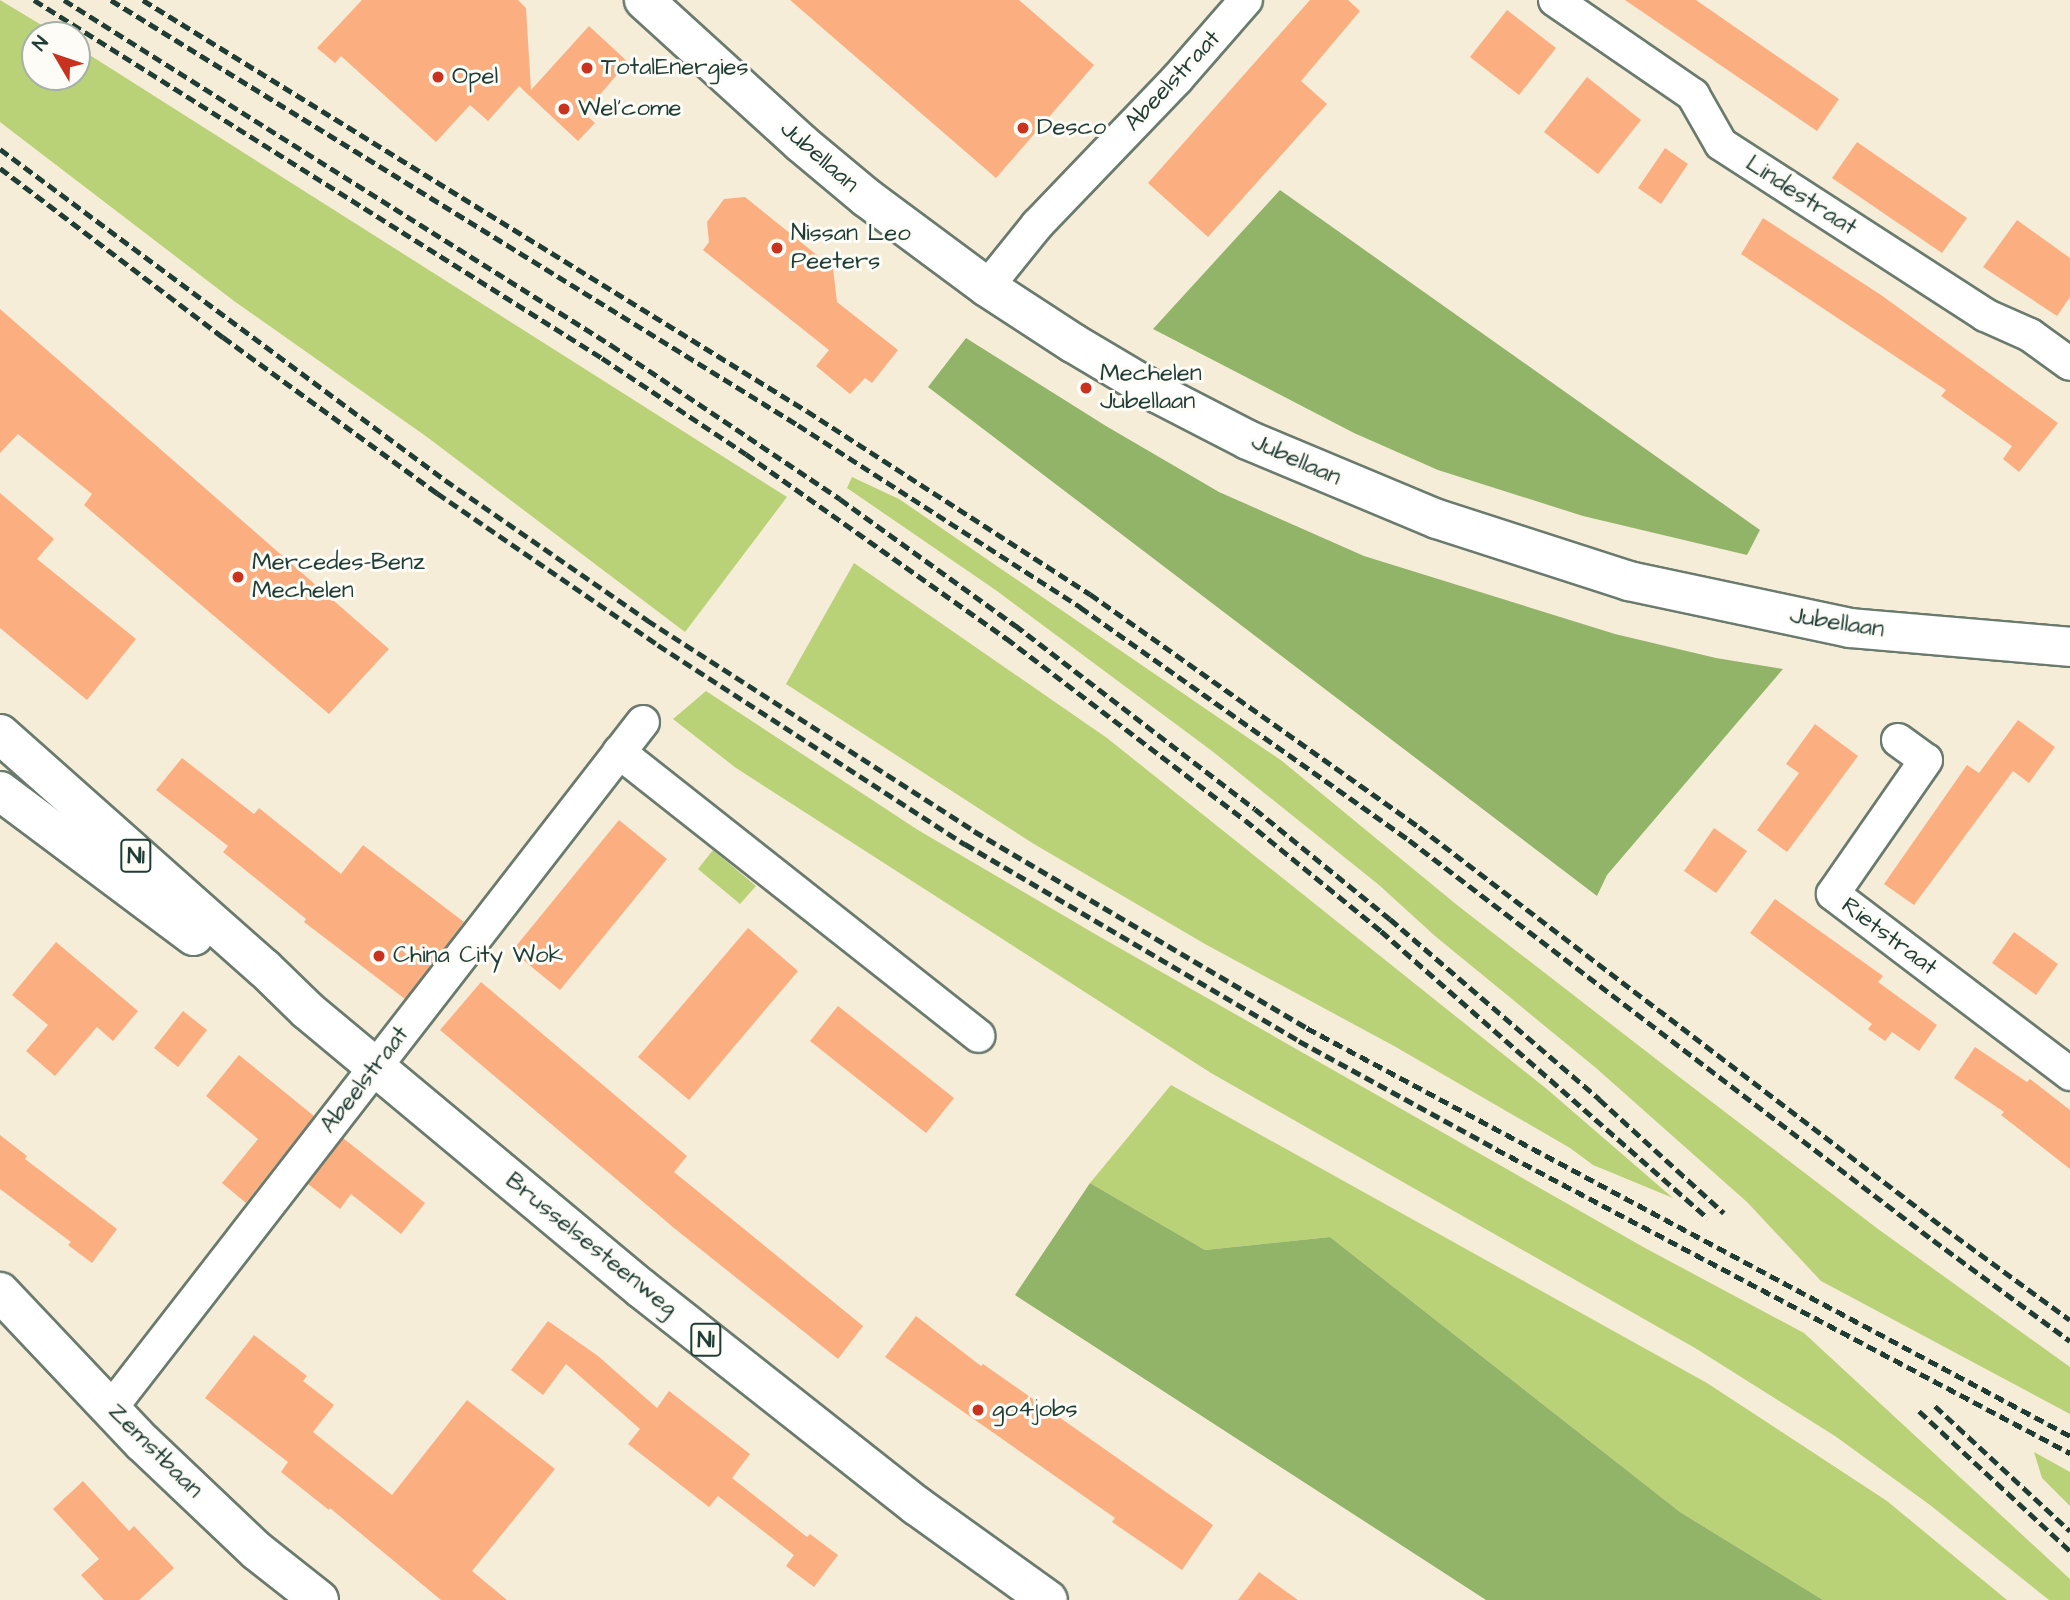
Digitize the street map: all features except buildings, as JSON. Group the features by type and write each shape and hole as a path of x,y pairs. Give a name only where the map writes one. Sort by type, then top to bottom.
{"main road":[{"name":"Jubellaan","path":"644,0 838,174 987,287 1149,388 1248,439 1437,519 1532,552 1629,581 1850,628 2070,647"},
{"name":"Brusselsesteenweg","path":"0,734 47,779 265,969 307,1010 653,1298 917,1506 1048,1600"},
{"name":"Brusselsesteenweg","path":"47,779 14,801 255,981 307,1010"},
{"name":"Zemstbaan","path":"0,1292 223,1520 319,1600"}],"street":[{"name":"Abeelstraat","path":"987,287 1052,209 1177,79 1246,0"},
{"name":"Lindestraat","path":"1555,0 1693,95 1721,144 1984,315 2030,335 2070,364"},
{"name":"Abeelstraat","path":"111,1408 643,722"},
{"name":"Rietstraat","path":"1898,740 1926,760 1833,894 2070,1074"},
{"path":"619,752 978,1036"}],"green space":[{"path":"0,0 35,21 21,21 21,91 91,91 91,56 787,497 685,632 427,437 234,301 0,122"},
{"path":"1280,190 1760,530 1747,555 1583,516 1438,470 1354,433 1153,329"},
{"path":"966,338 1106,426 1219,492 1364,556 1615,634 1716,658 1783,669 1607,875 1597,896 928,387"},
{"path":"852,477 899,499 1282,761 1457,905 1678,1076 1878,1229 2070,1367 2070,1414 1821,1281 1747,1202 1596,1068 1435,936 1379,885 1212,751 997,591 847,488"},
{"path":"854,563 1107,738 1548,1090 1673,1198 1593,1165 1570,1148 1394,1046 1205,944 1034,844 786,684"},
{"path":"706,691 918,830 1095,934 1645,1248 1804,1333 2070,1579 2070,1600 2049,1600 1930,1505 1835,1436 1695,1348 1211,1073 736,768 673,719"},
{"path":"713,850 756,886 740,904 698,869"},
{"path":"1171,1085 1707,1383 1887,1501 2007,1600 1823,1600 1680,1512 1330,1237 1205,1250 1090,1183"},
{"path":"1090,1183 1205,1250 1330,1237 1680,1512 1823,1600 1486,1600 1015,1295"},
{"path":"2034,1452 2070,1472 2070,1506 2042,1478"}],"railway":[{"path":"34,0 602,358 746,454 1006,638 1245,820 1381,931 1708,1218"},
{"path":"64,0 611,345 840,499 1015,625 1255,809 1390,919 1599,1099 1724,1213"},
{"path":"111,0 798,425 1080,607 1409,840 1933,1240 2070,1341"},
{"path":"143,0 807,411 1090,594 1419,827 1943,1227 2070,1320"},
{"path":"0,149 445,480 647,620 974,831 1307,1028 2070,1436"},
{"path":"0,168 223,337 437,493 658,645 965,844 1299,1041 1496,1149 2070,1453"},
{"path":"1935,1406 2070,1531"},
{"path":"1919,1411 2070,1551"}],"place":[{"name":"TotalEnergies","path":"587,68"},
{"name":"Opel","path":"438,77"},
{"name":"Wel'come","path":"564,109"},
{"name":"Desco","path":"1023,128"},
{"name":"Nissan Leo Peeters","path":"777,248"},
{"name":"Mechelen Jubellaan","path":"1086,388"},
{"name":"Mercedes-Benz Mechelen","path":"238,577"},
{"name":"China City Wok","path":"379,956"},
{"name":"go4jobs","path":"978,1410"}]}
